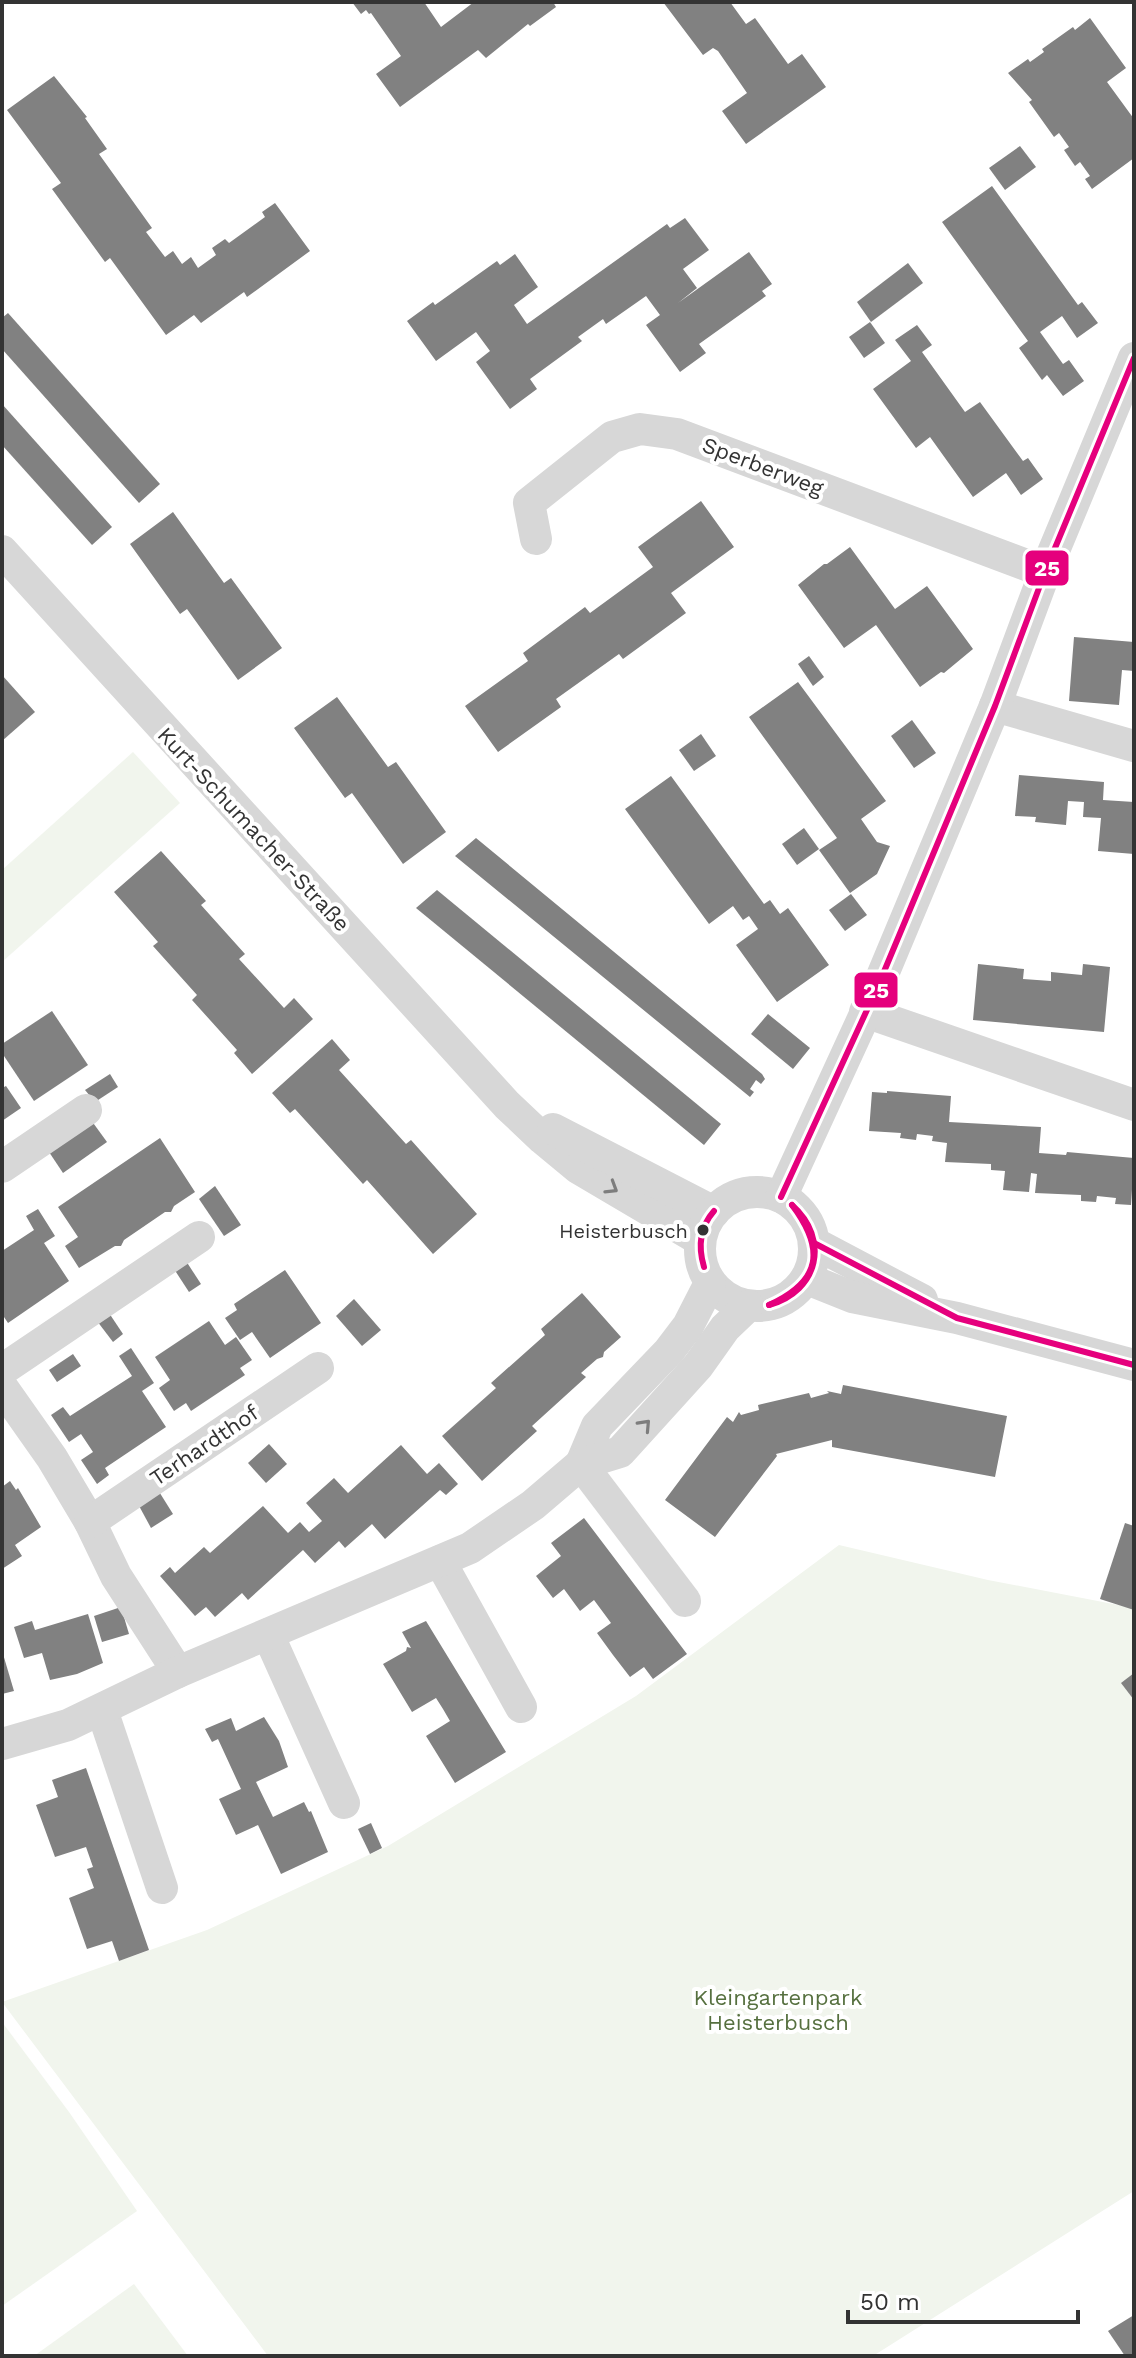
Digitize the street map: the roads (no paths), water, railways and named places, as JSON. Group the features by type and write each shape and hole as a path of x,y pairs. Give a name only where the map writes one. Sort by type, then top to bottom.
{"street":[{"path":"781,1197 865,1012 995,706 1045,572 1133,366"},
{"name":"Sperberweg","path":"536,539 529,503 612,437 640,429 677,434 1045,572"},
{"name":"Kurt-Schumacher-Straße","path":"2,551 507,1105 707,1226"},
{"path":"995,706 1134,746"},
{"path":"865,1012 1134,1105"},
{"path":"2,1167 86,1110"},
{"path":"766,1191 781,1197 804,1215 814,1235 815,1258 807,1279 791,1296 771,1305 748,1306 727,1298 710,1283 701,1262 707,1226 723,1202 743,1192 766,1191"},
{"path":"2,1370 199,1237"},
{"path":"814,1243 957,1318"},
{"path":"807,1279 852,1297 957,1318 1134,1365"},
{"path":"581,1464 597,1426 669,1351 688,1326 710,1283"},
{"path":"2,1744 68,1725 178,1672 470,1548 533,1505 581,1464 620,1452 698,1366 725,1328 748,1306"},
{"name":"Terhardthof","path":"90,1522 318,1368"},
{"path":"2,1387 52,1458 90,1522 116,1576 178,1672"},
{"path":"581,1464 685,1601"},
{"path":"440,1561 521,1707"},
{"path":"268,1634 344,1803"},
{"path":"102,1710 162,1888"}],"place":[{"name":"Heisterbusch","path":"703,1230"}],"park label":[{"name":"Kleingartenpark Heisterbusch","path":"778,2010"}]}
